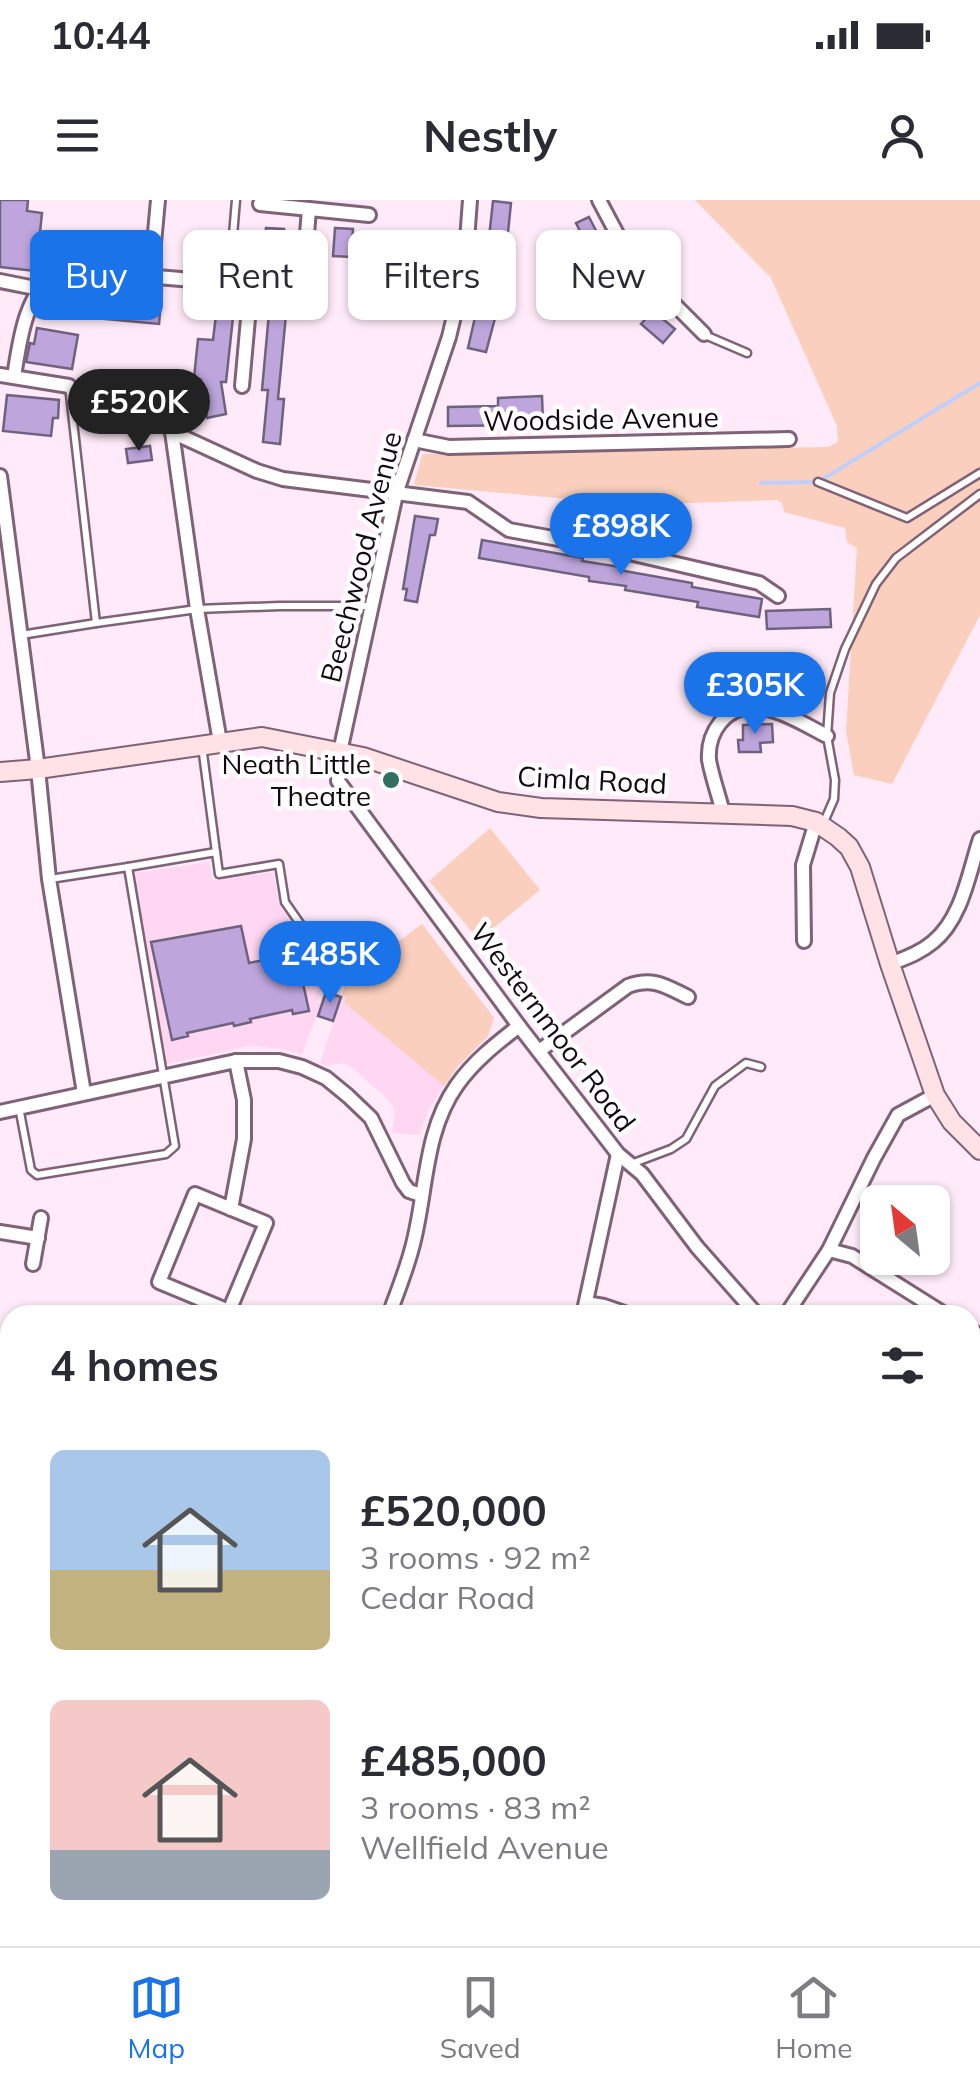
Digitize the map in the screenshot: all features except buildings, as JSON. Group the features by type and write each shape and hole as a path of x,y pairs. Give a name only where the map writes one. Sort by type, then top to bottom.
{"main road":[{"name":"Cimla Road","path":"0,772 262,738 364,758 498,802 541,808 792,816 819,824"},
{"path":"819,824 849,848 860,867 935,1095 952,1122 980,1150"}],"street":[{"path":"155,230 158,200"},
{"name":"Beechwood Avenue","path":"340,752 396,494 449,337 459,295 470,200"},
{"path":"599,200 626,251 704,334"},
{"path":"260,204 369,214"},
{"path":"308,230 309,209"},
{"path":"0,281 30,287"},
{"path":"30,308 7,376 69,386"},
{"path":"242,386 248,320"},
{"path":"172,432 283,479 468,502 510,530 759,583 778,596"},
{"path":"172,432 211,744"},
{"name":"Woodside Avenue","path":"414,440 449,447 789,439"},
{"path":"0,476 5,552 20,635 49,879 84,1094"},
{"path":"723,813 709,746 723,719 736,710 766,708 828,736"},
{"name":"Westernmoor Road","path":"340,752 338,782 618,1154 642,1174 748,1305"},
{"path":"804,941 803,864 819,824"},
{"path":"890,964 914,955 936,940 952,920 980,839"},
{"path":"540,1051 628,986 642,981 658,982 688,997"},
{"path":"393,1305 412,1246 430,1149 440,1118 469,1068 519,1026"},
{"path":"0,1112 236,1061 280,1060 326,1078 371,1118 404,1184 421,1195"},
{"path":"230,1209 244,1139 244,1100 236,1061"},
{"path":"793,1305 829,1250 898,1115 935,1095"},
{"path":"585,1305 618,1154"},
{"path":"214,1305 158,1282 195,1194 266,1223 232,1305"},
{"path":"33,1264 41,1218"},
{"path":"0,1232 38,1238"},
{"path":"829,1250 852,1256 930,1305"}],"lane":[{"path":"233,230 236,200"},
{"path":"704,334 747,352"},
{"path":"96,623 69,386 172,432"},
{"path":"818,482 908,518 980,472"},
{"path":"819,824 834,799 828,736 830,693 845,649 876,584 896,558 980,494"},
{"path":"20,635 197,610 371,606"},
{"path":"211,744 219,874 279,864 285,902 301,925"},
{"path":"49,879 216,852"},
{"path":"19,1108 34,1174 166,1154 176,1146 128,867"},
{"path":"630,1164 686,1139 715,1086 746,1063 762,1067"}],"shaded area":[{"path":"695,200 980,200 980,615 892,784 854,775 846,731 857,548 847,542 845,528 784,512 782,503 776,500 632,505 414,485 424,454 828,447 838,442 837,426 771,278"},
{"path":"490,828 540,890 479,940 429,881"},
{"path":"209,862 213,881 273,872 279,903 296,932 306,930 331,964 302,1055 249,1046 164,1065 133,876"},
{"path":"422,924 494,1018 488,1036 441,1090 420,1135 392,1133 395,1115 385,1097 349,1065 320,1063 347,980"},
{"path":"422,924 494,1018 488,1036 444,1086 345,1003 342,995 347,980"}],"waterway":[{"path":"761,483 818,482 980,383"}],"place":[{"name":"Neath Little Theatre","path":"391,780"}]}
